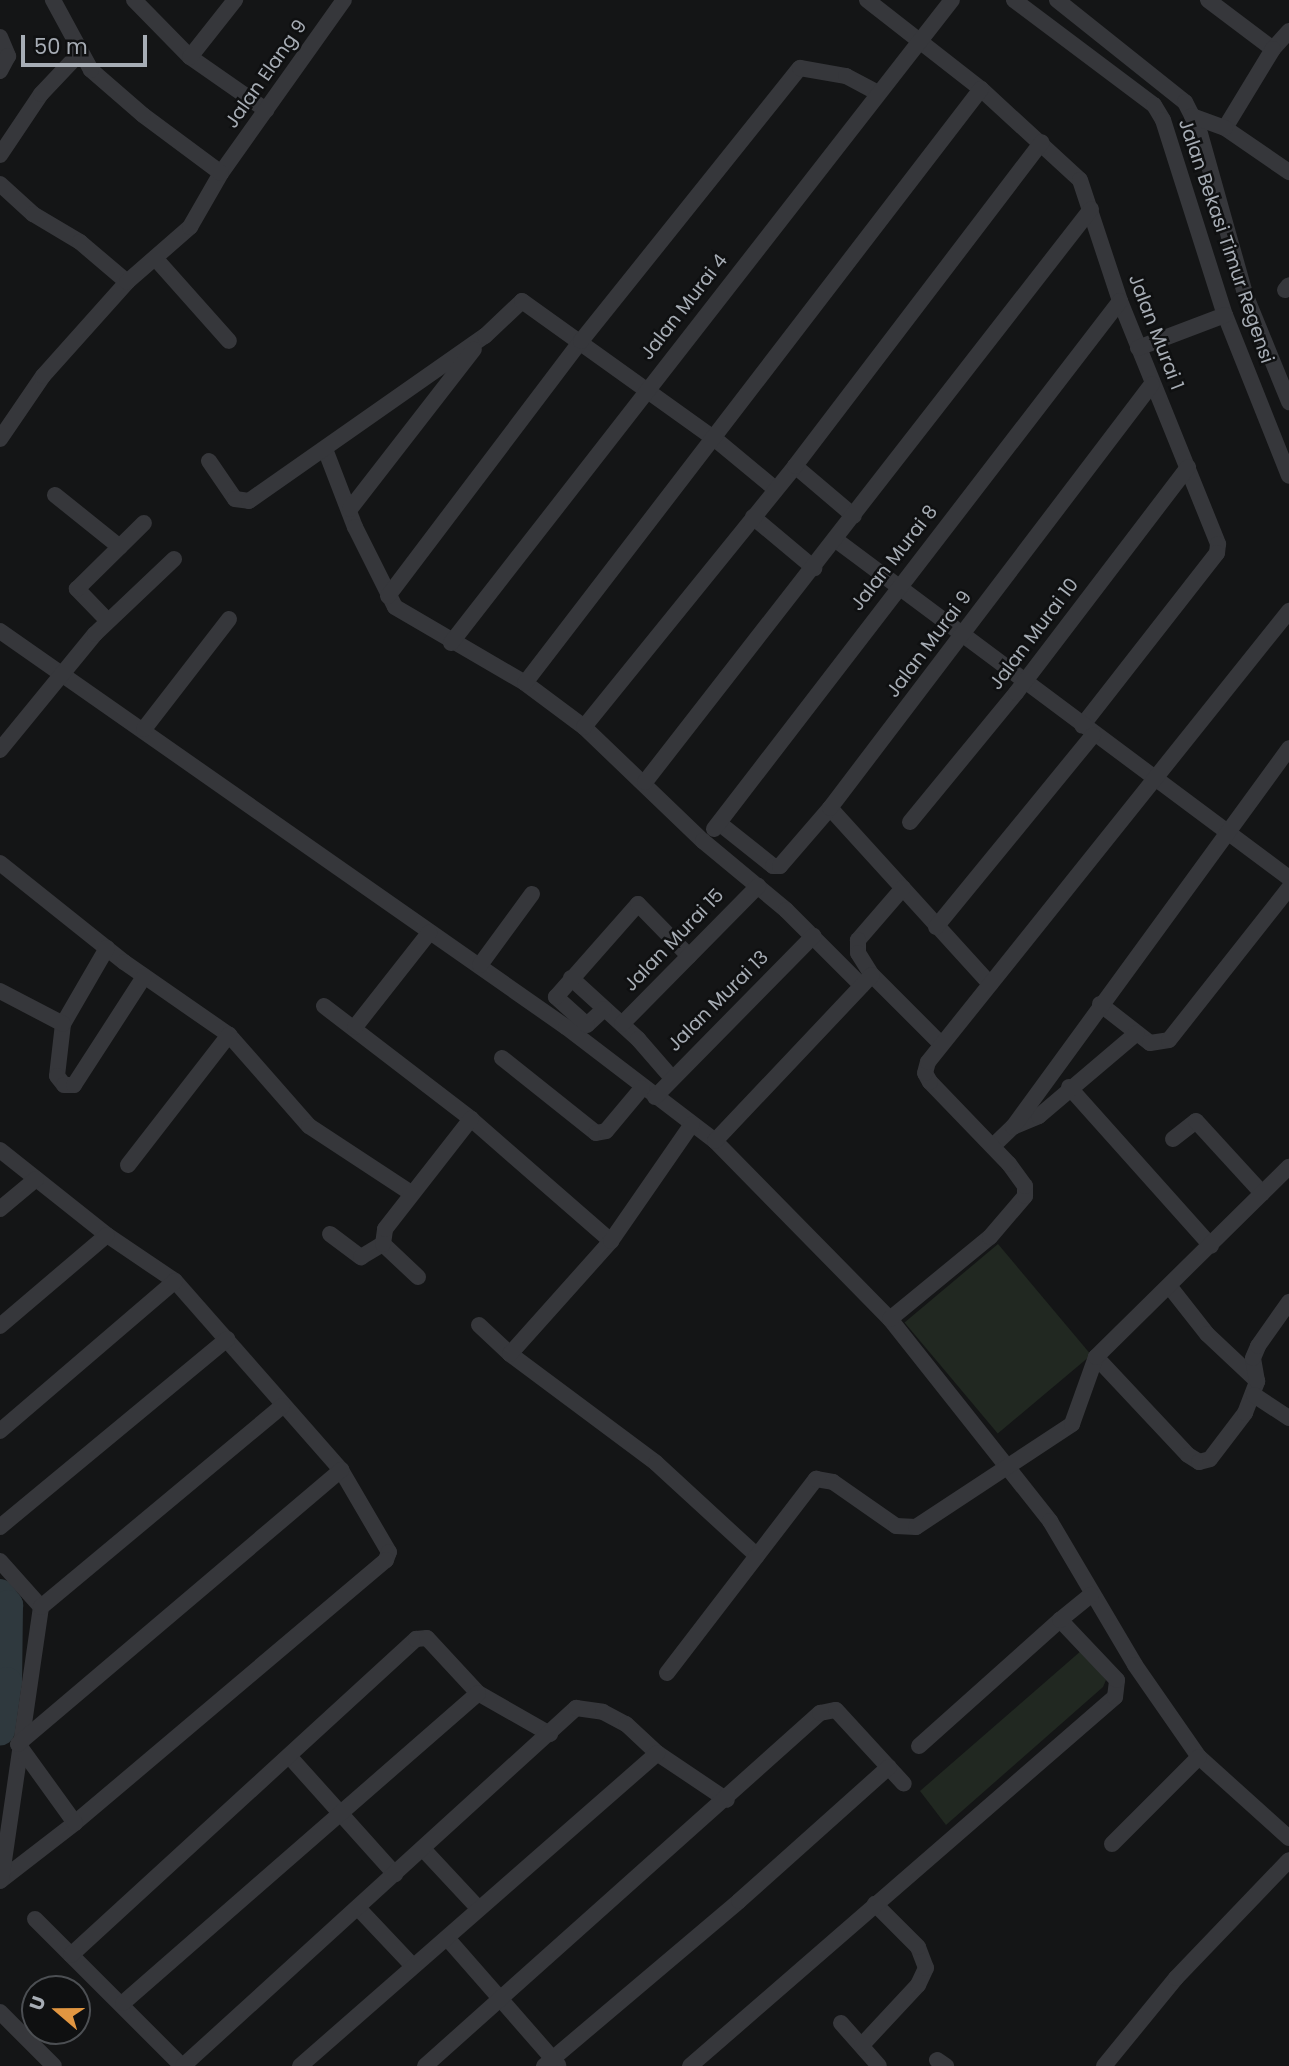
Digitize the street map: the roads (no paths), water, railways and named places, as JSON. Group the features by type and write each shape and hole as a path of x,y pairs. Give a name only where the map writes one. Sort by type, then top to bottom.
{"street":[{"path":"53,0 79,54 142,115 221,173"},
{"path":"190,57 235,0"},
{"name":"Jalan Elang 9","path":"0,439 43,376 127,282 190,227 221,173 344,0"},
{"name":"Jalan Murai 1","path":"867,0 981,89 1042,142 1080,180 1120,301 1218,544 1217,553 1087,730 936,927"},
{"name":"Jalan Murai 4","path":"451,643 645,389 952,0"},
{"name":"Jalan Bekasi Timur Regensi","path":"1014,0 1154,105 1168,132 1225,315 1289,476"},
{"name":"Jalan Bekasi Timur Regensi","path":"1057,0 1162,80 1192,116 1245,294 1289,402"},
{"path":"1208,0 1273,49"},
{"path":"136,1 190,57 266,110"},
{"path":"1226,128 1273,49 1289,31"},
{"path":"0,37 3,62"},
{"path":"0,155 41,94 79,54"},
{"path":"388,596 581,341 800,68 845,76 878,93"},
{"path":"525,683 715,439 981,89"},
{"path":"1192,116 1226,128 1289,172"},
{"path":"584,727 794,466 1042,142"},
{"path":"0,184 33,214 80,242 127,282"},
{"path":"645,782 1091,209"},
{"path":"155,258 229,341"},
{"path":"209,461 235,499 249,500 485,336 522,301 715,439 774,488"},
{"name":"Jalan Murai 8","path":"704,841 1120,301"},
{"path":"1138,348 1225,315"},
{"path":"350,509 485,336"},
{"name":"Jalan Murai 9","path":"719,823 777,867 830,808 1152,384"},
{"path":"325,449 395,607 451,643 525,683 584,727 645,782 704,841 942,1044"},
{"path":"794,466 854,516"},
{"name":"Jalan Murai 10","path":"910,822 1024,682 1188,467"},
{"path":"55,495 120,547"},
{"path":"753,517 814,568"},
{"path":"108,621 77,589 144,523"},
{"path":"836,540 1153,780 1289,878"},
{"path":"0,750 108,621 174,559"},
{"path":"890,1319 990,1237 1021,1205 1025,1186 993,1146 930,1082 925,1073 928,1062 1289,611"},
{"path":"144,729 229,619"},
{"path":"0,631 144,729 429,933 480,965 715,1141 890,1319 1012,1468 1050,1521 1091,1595 1199,1757 1289,1838"},
{"path":"993,1146 1013,1128 1224,832 1289,748"},
{"path":"830,808 990,984"},
{"path":"0,863 144,976 229,1035 309,1126 411,1193"},
{"name":"Jalan Murai 15","path":"622,1024 758,886"},
{"path":"867,980 858,953 859,940 903,888"},
{"path":"1100,1004 1150,1043 1169,1040 1289,888"},
{"path":"480,965 533,894"},
{"path":"604,1009 587,1025 556,998 638,904 690,956"},
{"path":"355,1027 429,933"},
{"name":"Jalan Murai 13","path":"502,1058 596,1133 606,1131 649,1092 671,1077 813,936"},
{"path":"107,948 63,1024 57,1076 70,1086 144,976"},
{"path":"571,978 622,1024 671,1077"},
{"path":"715,1141 867,980"},
{"path":"0,991 63,1024"},
{"path":"324,1006 355,1027 471,1119 611,1241"},
{"path":"1013,1128 1040,1115 1069,1087 1137,1033"},
{"path":"128,1165 229,1035"},
{"path":"1069,1087 1210,1245"},
{"path":"383,1244 385,1229 471,1119"},
{"path":"1173,1139 1196,1121 1262,1194"},
{"path":"510,1354 611,1241 692,1124"},
{"path":"0,1150 107,1235 175,1281 341,1470 386,1542 386,1560 75,1823 1,1880"},
{"path":"667,1673 816,1479 833,1482 906,1529 1012,1468 1072,1424 1096,1357 1170,1287 1289,1166"},
{"path":"0,1209 36,1179"},
{"path":"330,1234 361,1257 383,1244"},
{"path":"0,1326 107,1235"},
{"path":"383,1244 418,1277"},
{"path":"0,1431 175,1281"},
{"path":"1170,1287 1255,1388 1289,1418"},
{"path":"1096,1357 1147,1416 1199,1462 1210,1459 1227,1441 1255,1388 1253,1358 1258,1346 1289,1302"},
{"path":"479,1325 510,1354 656,1463 757,1556"},
{"path":"0,1527 227,1339"},
{"path":"1,1880 18,1744 41,1607 282,1406"},
{"path":"18,1744 341,1470"},
{"path":"0,1561 41,1607"},
{"path":"919,1746 1091,1595"},
{"path":"690,2066 1115,1697 1117,1680 1060,1620"},
{"path":"71,1955 416,1639 427,1638 478,1693 550,1734"},
{"path":"123,2003 478,1693"},
{"path":"35,1919 123,2003 183,2066 424,1850 576,1708 588,1708 626,1724 657,1753 727,1800"},
{"path":"425,2066 498,1998 829,1709 836,1710 904,1784"},
{"path":"18,1744 75,1823"},
{"path":"300,2066 411,1964 447,1938 657,1753"},
{"path":"289,1756 395,1874"},
{"path":"1112,1844 1199,1757"},
{"path":"447,1938 552,2064 739,1902 888,1767"},
{"path":"424,1850 478,1908"},
{"path":"1104,2066 1176,1978 1289,1860"},
{"path":"862,2045 918,1985 926,1968 918,1947 875,1904"},
{"path":"359,1909 411,1964"},
{"path":"0,2012 54,2066"},
{"path":"841,2023 879,2066"}],"waterway":[{"path":"0,1594 8,1605 7,1682 0,1731"}]}
